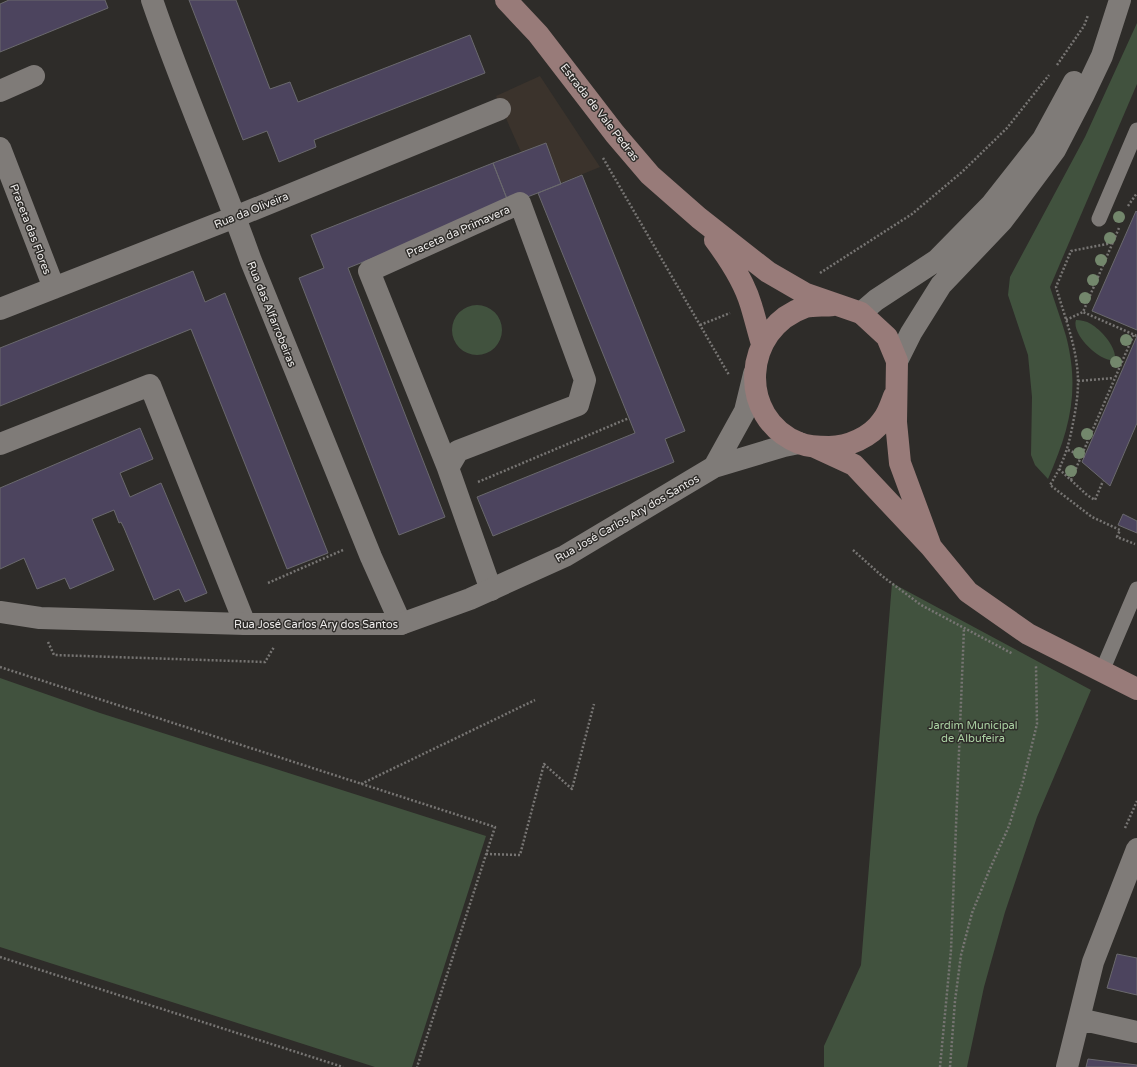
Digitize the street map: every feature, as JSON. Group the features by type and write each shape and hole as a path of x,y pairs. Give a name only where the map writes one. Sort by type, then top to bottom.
{"main road":[{"name":"Estrada de Vale Pedras","path":"506,0 538,34 615,134 650,175 699,218 768,272 806,294 838,305"},
{"name":"Estrada de Vale Pedras","path":"699,218 730,259 744,285 752,305 762,344"},
{"path":"931,547 900,463 896,422 897,361 887,337 861,313 838,305 807,307 788,316 773,328 762,344 755,369 754,374 758,399 767,418 780,431 807,445 854,465 931,547 968,592 1028,634 1137,689"},
{"path":"807,445 840,447 864,438 882,421 897,391"}],"street":[{"name":"Rua das Alfarrobeiras","path":"152,0 166,42 251,261 371,557 401,624"},
{"path":"861,313 876,300 937,260 991,205 1043,139 1072,85 1110,0"},
{"path":"897,361 911,333 941,285 1002,221 1055,150 1102,56 1120,0"},
{"path":"0,91 34,76"},
{"name":"Rua da Oliveira","path":"0,309 235,217 500,109"},
{"name":"Praceta das Flores","path":"0,148 54,288"},
{"name":"Praceta da Primavera","path":"448,468 458,451 578,405 585,380 520,203 369,271 448,468 492,590"},
{"path":"714,467 745,411 754,374"},
{"path":"0,444 150,384 245,624"},
{"name":"Rua José Carlos Ary dos Santos","path":"0,612 40,618 245,624 401,624 492,590 565,556 714,467 784,446 807,445"},
{"path":"1067,1067 1093,962 1137,849"},
{"path":"1079,1019 1137,1032"}],"lane":[{"path":"1099,219 1137,130"},
{"path":"1102,671 1137,589"}],"path":[{"path":"1054,68 1084,26 1089,13"},
{"path":"818,274 912,214 962,172 1007,128 1050,74"},
{"path":"1126,211 1137,193"},
{"path":"1066,320 1082,312 1121,224"},
{"path":"1112,244 1071,252 1056,287 1071,335 1076,357 1078,381 1077,405 1068,450 1050,485 1092,517 1120,530 1117,537 1135,544"},
{"path":"1071,480 1083,457 1114,378 1135,335 1082,312"},
{"path":"1078,381 1114,378"},
{"path":"1068,450 1083,457"},
{"path":"1059,469 1087,496 1095,500 1103,481"},
{"path":"268,583 346,549"},
{"path":"853,550 882,576 921,605 1016,656"},
{"path":"940,1067 951,950 964,628"},
{"path":"950,1067 955,1001 961,955 972,913 1009,826 1023,781 1037,724 1036,666 1042,669"},
{"path":"0,668 495,828 417,1067"},
{"path":"360,784 535,700"},
{"path":"486,854 520,855 544,764 572,789 594,704"},
{"path":"0,956 342,1067"}],"shaded area":[{"path":"540,76 600,167 509,204 493,163 521,152 496,96"}],"green space":[{"path":"1137,23 1137,84 1050,287 1066,336 1072,374 1072,392 1067,426 1056,461 1048,479 1035,465 1031,455 1032,397 1028,355 1008,295 1010,277 1085,137"},
{"path":"472,305 482,305 495,312 502,325 502,335 495,348 482,355 472,355 463,351 456,344 452,335 452,325 456,316 463,309"},
{"path":"1076,320 1089,323 1108,339 1114,350 1115,360 1109,360 1102,357 1082,340 1078,333"},
{"name":"Jardim Municipal de Albufeira","path":"892,583 1091,690 1037,817 1005,912 984,987 967,1067 824,1067 824,1046 861,965"},
{"path":"0,678 100,713 486,836 412,1067 375,1067 0,947"}],"building":[{"path":"9,0 105,0 108,8 0,52 0,4"},
{"path":"189,0 236,0 270,89 290,82 298,102 470,35 485,73 314,140 316,147 279,162 267,131 243,140"},
{"path":"546,143 561,184 509,204 493,163"},
{"path":"493,163 509,204 348,268 445,517 399,535 299,278 324,268 311,235"},
{"path":"582,175 685,431 665,439 674,462 493,536 477,497 635,433 538,193"},
{"path":"1136,211 1137,212 1137,330 1092,311"},
{"path":"193,271 205,302 225,293 328,553 287,569 191,329 0,406 0,348"},
{"path":"1137,336 1137,423 1110,486 1082,462"},
{"path":"140,428 153,459 120,473 130,497 161,483 207,593 185,602 179,589 154,600 124,528 121,522 119,523 114,510 92,519 114,570 70,589 65,578 37,589 24,558 0,569 0,488"},
{"path":"1123,514 1137,521 1137,533 1118,525"},
{"path":"1117,954 1137,958 1137,995 1107,988"},
{"path":"1088,1059 1137,1065 1137,1067 1086,1067"}]}
